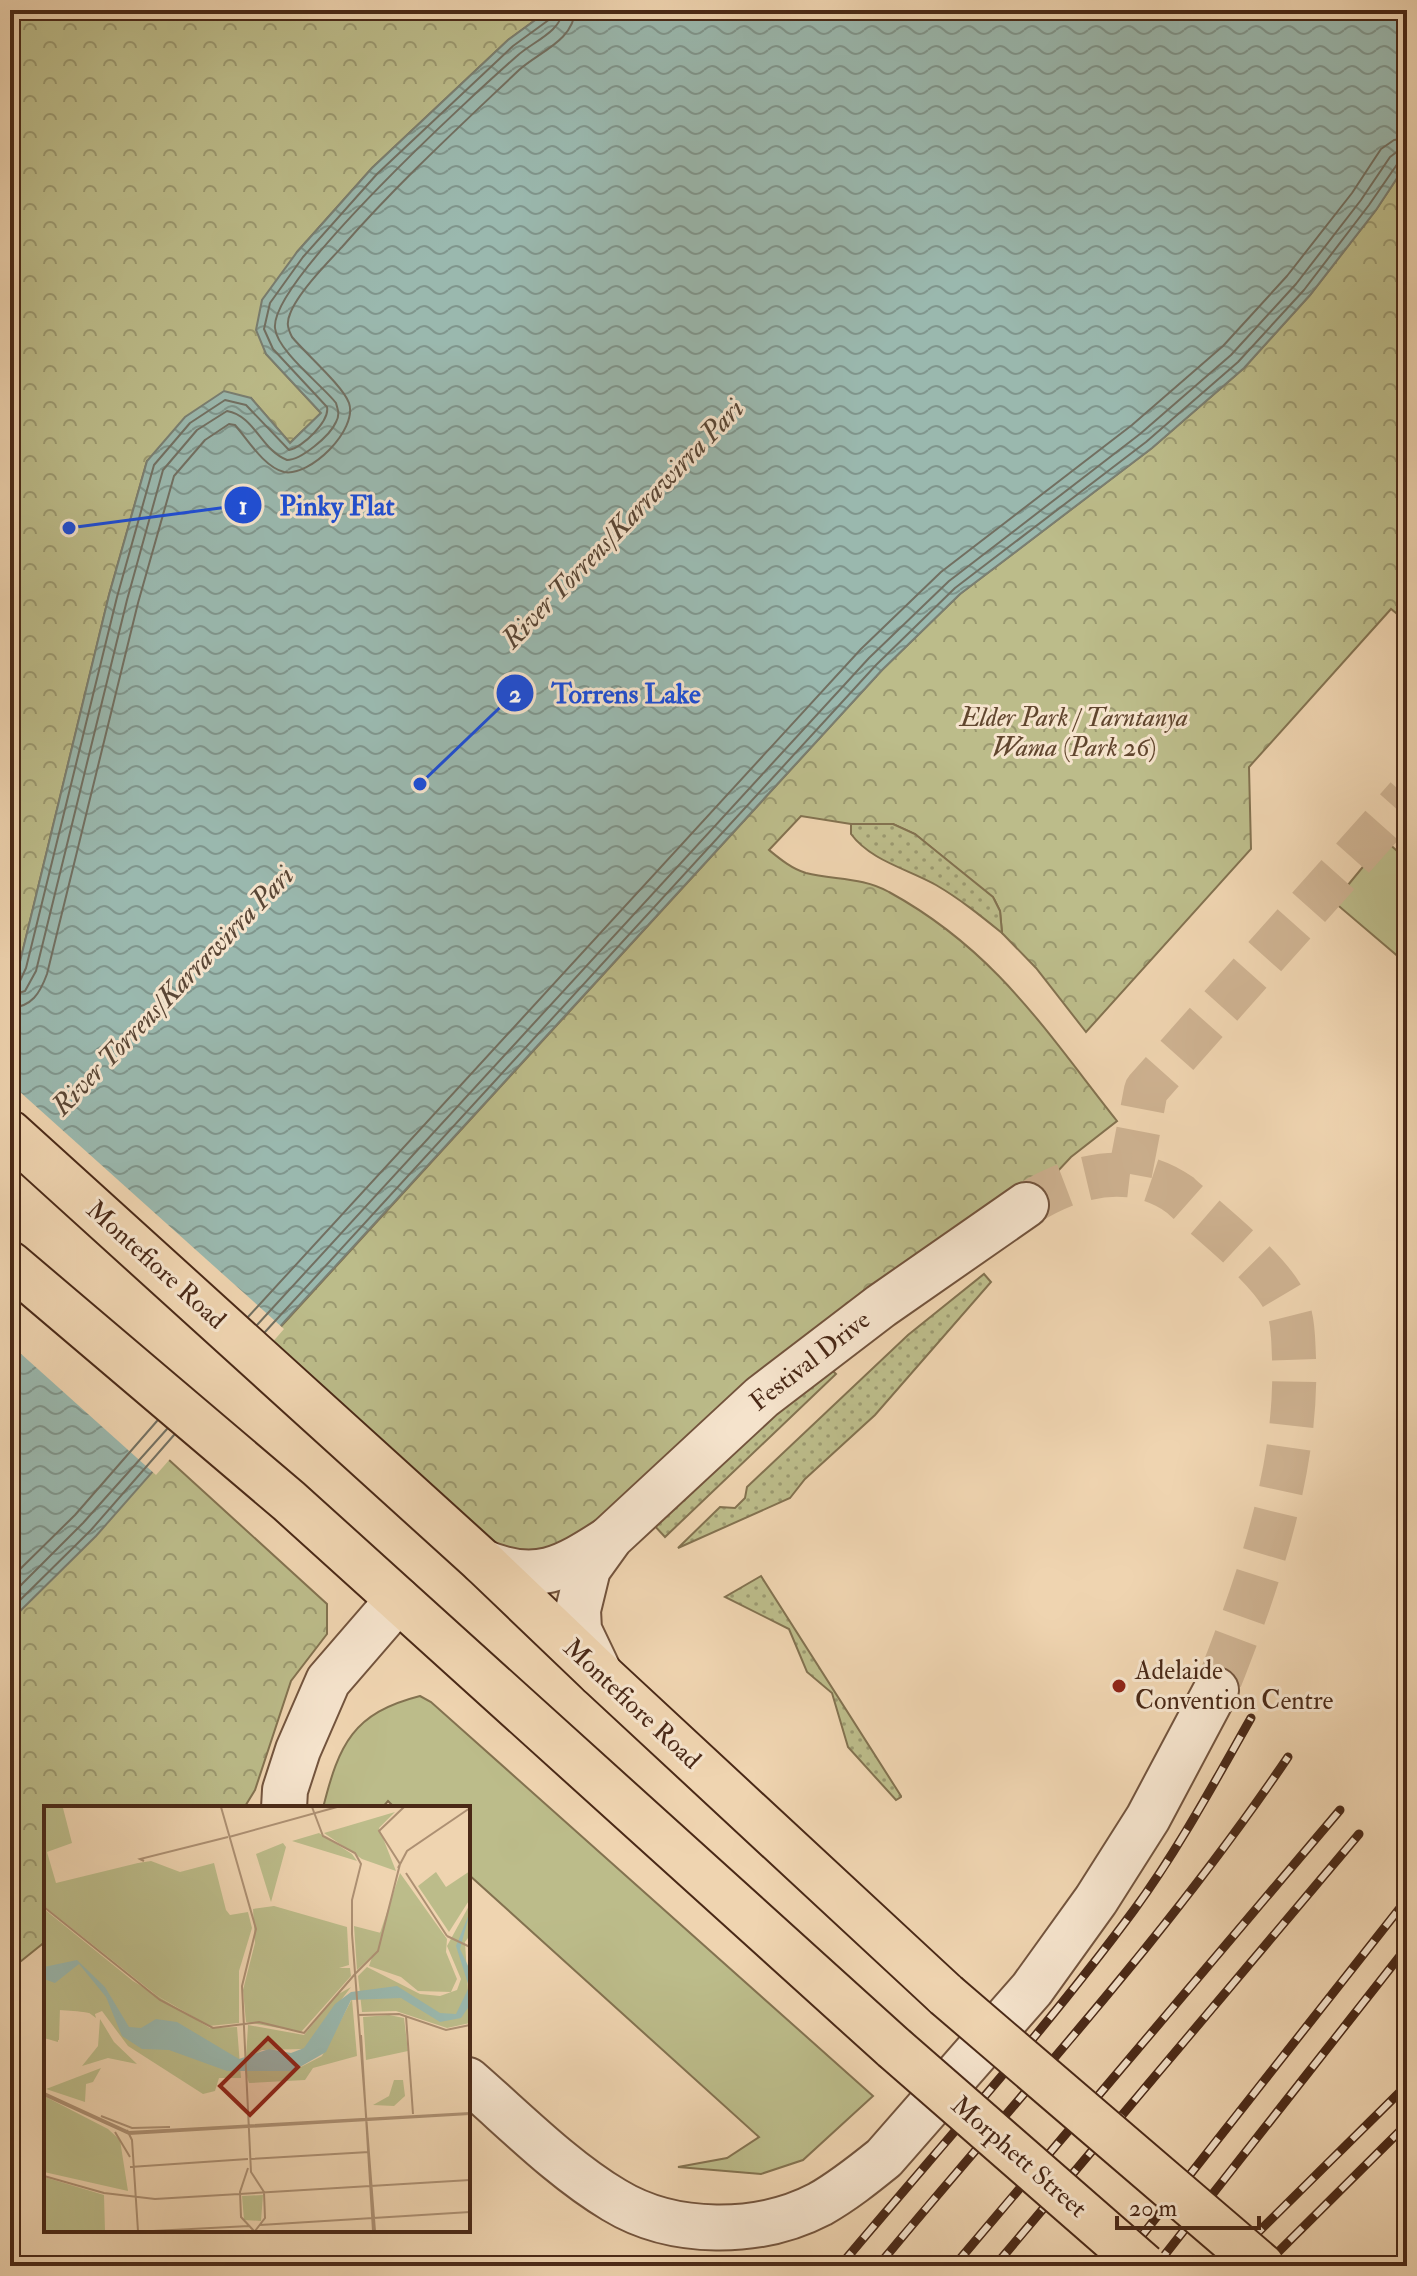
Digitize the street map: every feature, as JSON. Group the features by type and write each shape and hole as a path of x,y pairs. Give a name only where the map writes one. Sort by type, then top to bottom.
{"main road":[{"name":"Montefiore Road","path":"10,1133 483,1562 946,1995 1262,2266"},
{"path":"10,1264 289,1501 398,1600"},
{"name":"Morphett Street","path":"398,1600 894,2048 1144,2266"}],"street":[{"name":"Festival Drive","path":"483,1562 506,1572 544,1572 588,1552 611,1537 762,1397 881,1306 1026,1205"},
{"name":"Festival Drive","path":"600,1674 579,1630 578,1610 588,1569 611,1537"},
{"path":"284,1806 285,1790 298,1750 328,1681 398,1600"},
{"path":"470,2082 586,2182 616,2202 645,2214 671,2223 704,2227 741,2226 778,2220 817,2205 856,2182 884,2158 1032,1989 1096,1900 1148,1818 1216,1690"}],"green space":[{"path":"10,10 549,10 508,40 372,168 297,252 266,354 321,413 290,443 251,398 147,461 109,595 19,966 10,986"},
{"name":"Elder Park / Tarntanya Wama (Park 26)","path":"1407,163 1407,622 1391,609 1249,767 1251,849 1086,1032 1036,968 1002,933 1000,911 994,899 915,834 893,824 851,824 801,816 769,850 806,873 879,887 959,939 1016,994 1117,1121 1071,1157 1026,1205 627,1521 525,1574 265,1344 882,670 960,594 1152,448 1244,368 1310,295 1376,210"},
{"path":"851,824 893,824 915,834 993,897 1000,911 1002,933 945,890 869,851 851,834"},
{"path":"1385,840 1407,860 1407,964 1334,902"},
{"path":"984,1274 991,1282 875,1415 805,1479 790,1498 678,1548 720,1507 735,1508 745,1498 747,1487 908,1335"},
{"path":"10,1315 327,1604 327,1634 291,1681 255,1790 245,1806 44,1806 44,1943 10,1970"},
{"path":"831,1369 836,1374 665,1537 652,1523 675,1495"},
{"path":"761,1576 901,1797 896,1800 848,1747 832,1693 807,1672 789,1629 725,1597"},
{"path":"420,1696 431,1702 873,2096 803,2160 761,2174 678,2167 727,2158 759,2137 470,1876 470,1806 393,1806 388,1801 384,1806 324,1806 335,1766 352,1734 364,1722 397,1703"}],"water":[{"name":"River Torrens/Karrawirra Pari","path":"549,10 1407,10 1407,163 1376,210 1310,295 1244,368 1152,448 960,594 882,670 285,1321 96,1536 10,1621 10,986 19,966 109,595 147,461 185,417 224,391 251,398 290,443 321,413 266,354 256,330 262,300 297,252 372,168 508,40"}],"pier":[{"path":"10,1083 284,1329 156,1475 10,1344"}],"tunnel":[{"path":"1130,1174 1146,1090 1407,797"},
{"path":"1026,1205 1082,1179 1122,1175 1161,1184 1180,1195 1254,1262 1279,1291 1289,1310 1294,1358 1293,1400 1282,1485 1260,1569 1216,1690"}],"railway":[{"path":"840,2266 1027,2046 1134,1910 1181,1840 1251,1718"},
{"path":"878,2266 1141,1953 1241,1824 1288,1757"},
{"path":"954,2266 1340,1810"},
{"path":"995,2266 1359,1834"},
{"path":"1118,2266 1407,1899"},
{"path":"1156,2266 1407,1947"},
{"path":"1224,2266 1407,2085"},
{"path":"1264,2266 1407,2124"}],"place":[{"name":"Pinky Flat","path":"69,528"},
{"name":"Torrens Lake","path":"420,784"},
{"name":"Adelaide Convention Centre","path":"1119,1686"}]}
